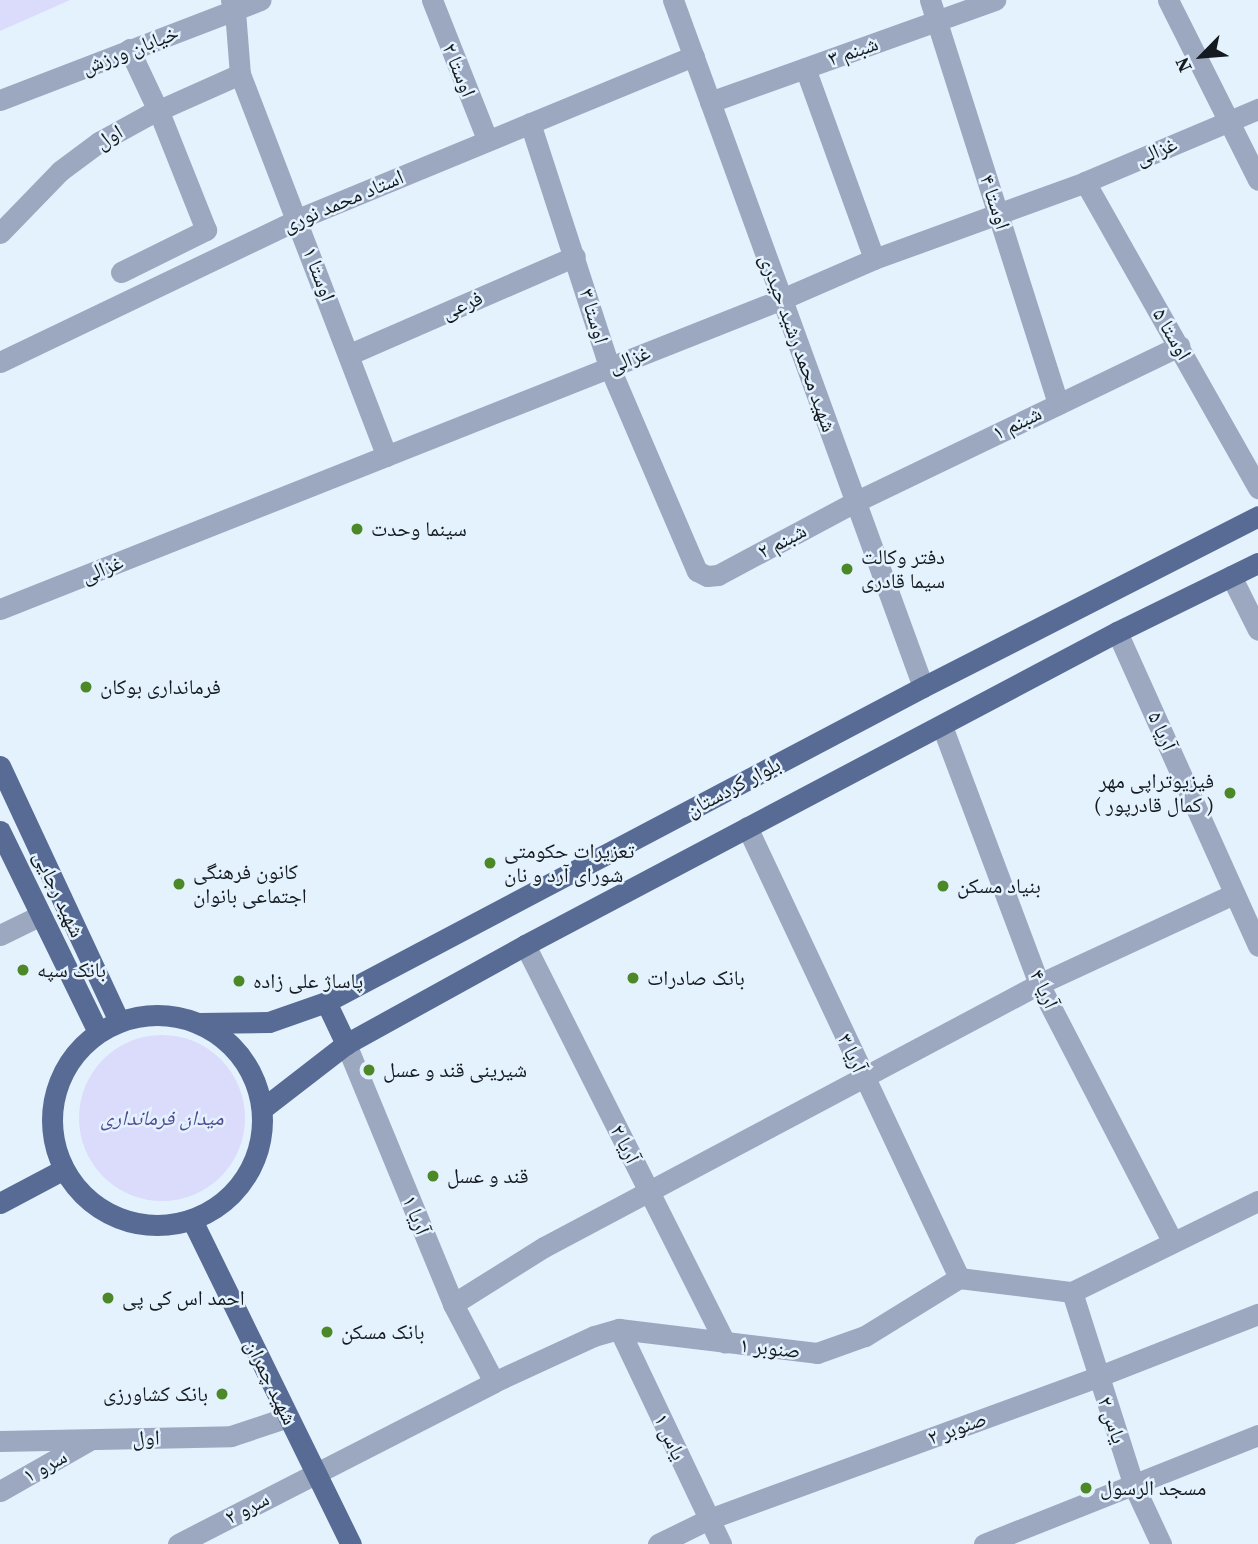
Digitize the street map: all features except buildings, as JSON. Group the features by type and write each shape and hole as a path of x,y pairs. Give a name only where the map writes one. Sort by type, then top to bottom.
{"main road":[{"name":"بلوار کردستان","path":"199,1023 269,1022 326,1002 923,687 1258,516"},
{"name":"بلوار کردستان","path":"262,1109 346,1044 525,945 1117,632 1258,563"},
{"name":"شهید رجایی","path":"0,766 119,1021"},
{"name":"شهید رجایی","path":"0,831 39,916 98,1032"},
{"path":"326,1002 346,1044"},
{"path":"159,1015 199,1023 223,1037 242,1058 256,1082 262,1109 260,1144 246,1177 222,1203 192,1220 162,1225 123,1219 105,1211 81,1193 64,1169 55,1145 52,1119 55,1094 64,1070 79,1049 98,1032 119,1021 159,1015"},
{"path":"0,1203 64,1169"},
{"name":"شهید چمران","path":"192,1220 351,1544"}],"street":[{"name":"خیابان ورزش","path":"0,100 233,5 260,0"},
{"name":"اوستا ۲","path":"432,0 487,139"},
{"name":"شهید محمد رشید حیدری","path":"673,0 923,687"},
{"name":"اوستا ۴","path":"930,0 1058,404"},
{"name":"شبنم ۳","path":"710,102 995,0"},
{"path":"1168,0 1258,180"},
{"name":"اوستا ۱","path":"233,5 240,74 350,354 387,456"},
{"path":"121,272 206,230 158,110 130,49"},
{"name":"استاد محمد نوری","path":"0,362 298,219 694,56"},
{"path":"805,68 874,259"},
{"name":"اول","path":"0,233 60,171 99,142 158,110 240,74"},
{"name":"غزالی","path":"0,609 782,299 874,259 1085,182 1258,109"},
{"name":"اوستا ۳","path":"530,123 609,366 697,571 708,576"},
{"name":"اوستا ۵","path":"1085,182 1258,488"},
{"name":"فرعی","path":"350,354 575,256"},
{"name":"شبنم ۱","path":"855,502 1179,346"},
{"name":"شبنم ۲","path":"708,576 718,575 855,502"},
{"path":"1231,576 1258,630"},
{"name":"آریا ۵","path":"1117,632 1258,946"},
{"name":"آریا ۴","path":"942,726 1039,984 1172,1241"},
{"name":"آریا ۳","path":"747,827 959,1278"},
{"path":"453,1304 544,1247 650,1194 1039,984 1234,894"},
{"path":"0,935 39,916"},
{"name":"آریا ۲","path":"525,945 725,1343"},
{"name":"آریا ۱","path":"346,1044 453,1304 494,1382"},
{"path":"959,1278 1072,1292 1258,1201"},
{"name":"صنوبر ۱","path":"315,1472 494,1382 594,1336 619,1329 817,1353 865,1336 959,1278"},
{"name":"یاس ۲","path":"1072,1292 1134,1486 1161,1544"},
{"name":"صنوبر ۲","path":"658,1544 709,1519 1097,1377 1258,1314"},
{"name":"یاس ۱","path":"619,1329 721,1544"},
{"name":"اول","path":"0,1441 230,1436 288,1417"},
{"path":"984,1544 1258,1435"},
{"name":"سرو ۱","path":"0,1491 90,1440"},
{"name":"سرو ۲","path":"178,1544 315,1472"}],"green space":[{"path":"0,0 70,0 0,31"},
{"name":"میدان فرمانداری","path":"162,1035 194,1042 208,1049 220,1060 231,1072 238,1086 245,1118 238,1150 231,1164 220,1176 208,1187 194,1194 162,1201 130,1194 116,1187 104,1176 93,1164 86,1150 79,1118 86,1086 93,1072 104,1060 116,1049 130,1042"}],"place":[{"name":"سینما وحدت","path":"357,529"},
{"name":"دفتر وکالت سیما قادری","path":"847,569"},
{"name":"فرمانداری بوکان","path":"86,687"},
{"name":"فیزیوتراپی مهر ( کمال قادرپور )","path":"1230,793"},
{"name":"تعزیرات حکومتی شورای آرد و نان","path":"490,863"},
{"name":"کانون فرهنگی اجتماعی بانوان","path":"179,884"},
{"name":"بنیاد مسکن","path":"943,886"},
{"name":"بانک سپه","path":"23,970"},
{"name":"بانک صادرات","path":"633,978"},
{"name":"پاساژ علی زاده","path":"239,981"},
{"name":"شیرینی قند و عسل","path":"369,1070"},
{"name":"قند و عسل","path":"433,1176"},
{"name":"احمد اس کی پی","path":"108,1298"},
{"name":"بانک مسکن","path":"327,1332"},
{"name":"بانک کشاورزی","path":"222,1394"},
{"name":"مسجد الرسول","path":"1086,1488"}]}
